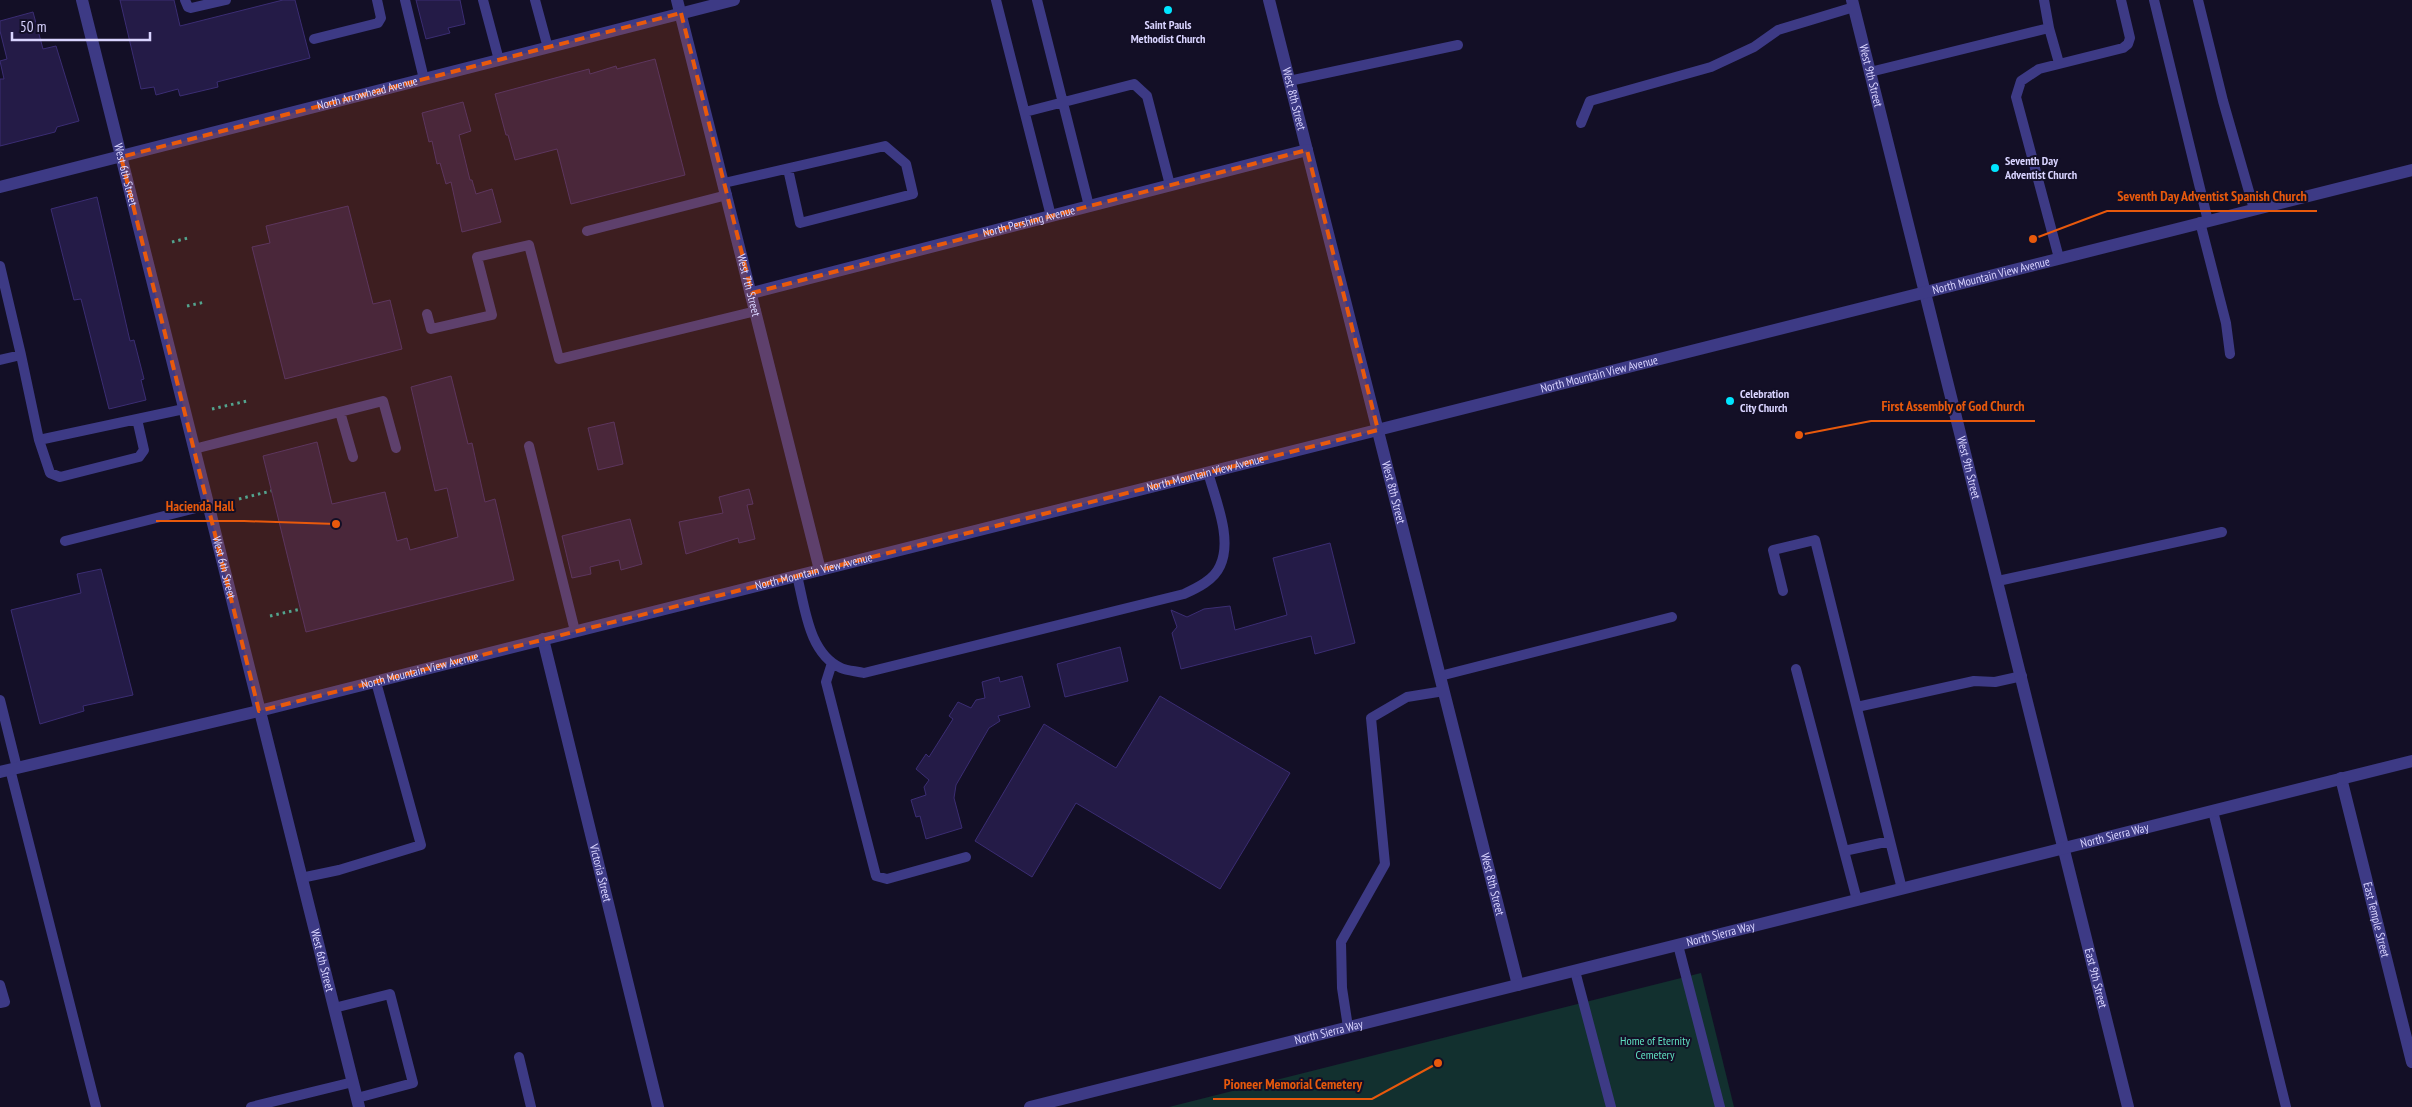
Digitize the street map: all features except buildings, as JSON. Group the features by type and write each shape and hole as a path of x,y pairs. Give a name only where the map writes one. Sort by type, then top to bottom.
{"street":[{"name":"West 6th Street","path":"82,0 358,1102"},
{"name":"West 7th Street","path":"678,0 820,570"},
{"name":"North Arrowhead Avenue","path":"0,187 734,0"},
{"name":"West 8th Street","path":"1269,0 1518,985"},
{"name":"West 9th Street","path":"1853,3 2064,848"},
{"name":"North Pershing Avenue","path":"752,293 1307,150"},
{"name":"North Mountain View Avenue","path":"9,770 376,682 2412,170"},
{"name":"Victoria Street","path":"543,639 658,1107"},
{"name":"North Sierra Way","path":"1030,1107 2412,761"},
{"name":"East Temple Street","path":"2341,778 2412,1062"},
{"name":"East 9th Street","path":"2064,848 2128,1107"}],"lane":[{"path":"185,0 188,7 192,8 226,0"},
{"path":"314,39 378,23 381,18 377,0"},
{"path":"405,0 424,79"},
{"path":"483,0 499,60"},
{"path":"535,0 548,48"},
{"path":"996,0 1051,216"},
{"path":"1037,0 1089,206"},
{"path":"2044,0 2049,28 2059,63"},
{"path":"2059,258 2016,97 2021,81 2039,69 2123,48 2128,44 2130,38 2122,0"},
{"path":"2154,0 2226,323 2230,354"},
{"path":"2198,0 2223,101 2254,209"},
{"path":"1581,123 1590,101 1711,67 1754,47 1778,30 1853,3"},
{"path":"1870,72 2049,28"},
{"path":"1289,81 1458,45"},
{"path":"1025,112 1134,84 1147,96 1170,185"},
{"path":"587,231 788,168 885,146 906,164 913,194 800,223 788,168"},
{"path":"427,314 431,329 492,315 477,257 529,245 559,360 756,311"},
{"path":"0,266 40,440 50,473 60,477 140,458 144,450 137,419"},
{"path":"0,360 21,355"},
{"path":"194,449 383,401 396,448"},
{"path":"40,440 184,409"},
{"path":"340,412 354,457"},
{"path":"529,446 575,631"},
{"path":"797,576 814,640 823,655 832,663 842,668 864,672 1184,594 1205,583 1220,567 1224,552 1224,537 1208,472"},
{"path":"65,541 208,505"},
{"path":"1998,580 2222,532"},
{"path":"1783,591 1773,550 1815,540 1902,889"},
{"path":"1440,676 1672,617"},
{"path":"832,663 826,682 876,876 887,879 966,857"},
{"path":"1796,669 1857,900"},
{"path":"1857,707 1974,682 1995,682 2022,676"},
{"path":"301,878 339,870 421,845 376,682"},
{"path":"1348,1027 1342,988 1341,942 1385,864 1371,718 1407,697 1444,690"},
{"path":"0,700 9,770 96,1107"},
{"path":"2213,810 2286,1107"},
{"path":"1844,851 1890,841"},
{"path":"1678,945 1720,1107"},
{"path":"1575,971 1611,1107"},
{"path":"0,984 5,1002 0,1003"},
{"path":"334,1008 390,994 413,1083 358,1102"},
{"path":"518,1057 531,1107"},
{"path":"251,1107 353,1082"}],"path":[{"path":"172,242 188,238"},
{"path":"187,306 205,302"},
{"path":"212,409 247,400 246,398"},
{"path":"239,499 272,491"},
{"path":"270,616 301,609"}],"highlighted area":[{"path":"681,13 752,293 1307,150 1378,430 259,711 121,157"}],"green space":[{"name":"Home of Eternity Cemetery","path":"1701,973 1734,1107 1169,1107"}],"place":[{"name":"Saint Pauls Methodist Church","path":"1168,10"},
{"name":"Seventh Day Adventist Church","path":"1995,168"},
{"name":"Seventh Day Adventist Spanish Church","path":"2033,239"},
{"name":"Celebration City Church","path":"1730,401"},
{"name":"First Assembly of God Church","path":"1799,435"},
{"name":"Hacienda Hall","path":"336,524"},
{"name":"Pioneer Memorial Cemetery","path":"1438,1063"}]}
